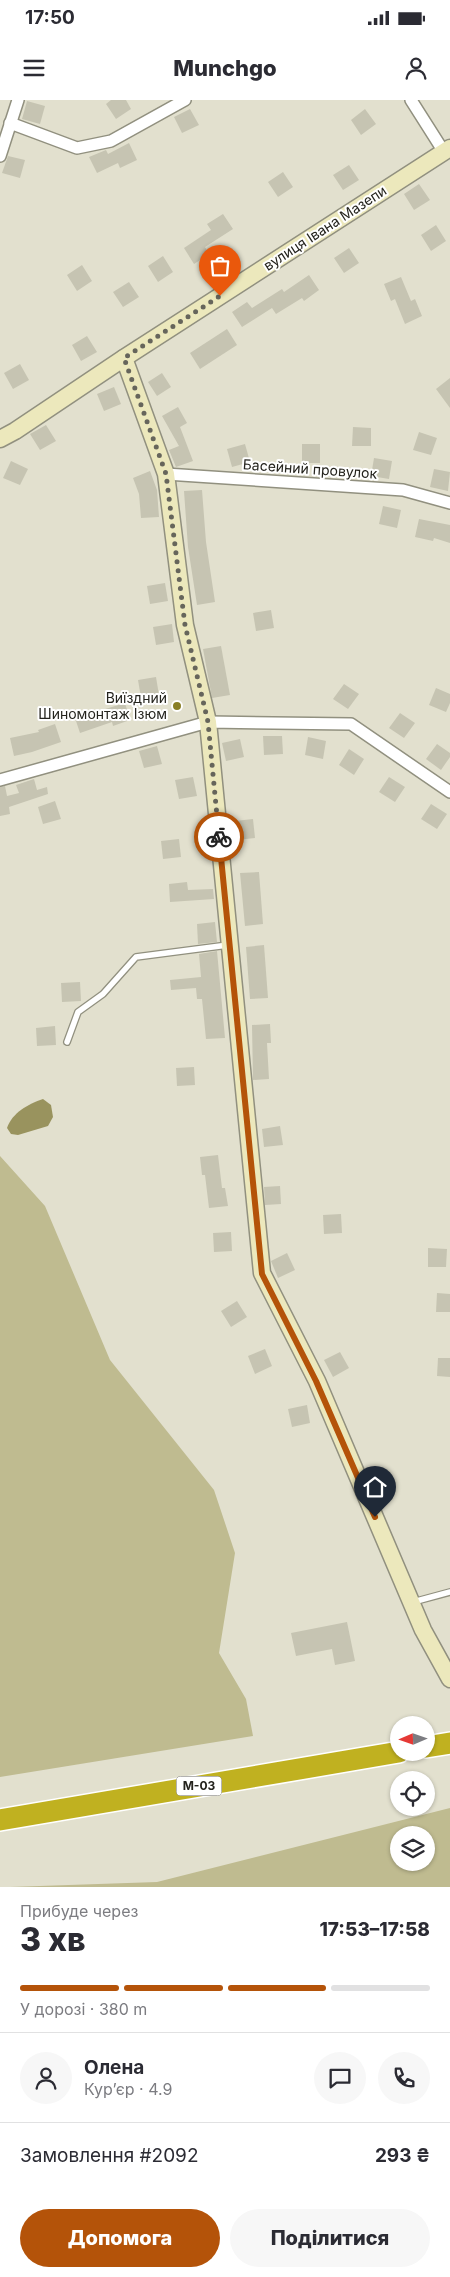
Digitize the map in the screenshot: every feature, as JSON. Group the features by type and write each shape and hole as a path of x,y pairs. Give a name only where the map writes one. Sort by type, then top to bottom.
{"highway":[{"path":"435,1746 450,1744"},
{"name":"М-03","path":"0,1820 390,1754"}],"street":[{"path":"0,156 18,100"},
{"path":"10,123 77,148 111,141 185,100"},
{"path":"411,100 447,150"},
{"name":"вулиця Івана Мазепи","path":"0,438 15,431 124,358 447,150"},
{"path":"124,358 166,474 185,625 208,722 262,1274 316,1381 423,1630 450,1679"},
{"name":"Басейний провулок","path":"166,474 403,490 450,503"},
{"path":"0,780 208,722 350,724 450,792"}],"lane":[{"path":"67,1042 78,1012 103,994 136,957 230,945"},
{"path":"411,1602 450,1592"}],"shaded area":[{"path":"43,1099 51,1105 53,1117 48,1126 18,1135 11,1134 7,1128 13,1118 26,1106"},
{"path":"0,1156 45,1206 110,1360 214,1490 235,1553 219,1653 246,1699 253,1736 0,1777"},
{"path":"450,1808 450,1887 10,1887 157,1882 418,1816 435,1816 435,1812"}],"building":[{"path":"111,100 126,100 131,109 116,119 106,104"},
{"path":"27,101 45,106 40,124 22,119"},
{"path":"190,109 199,125 182,133 174,117"},
{"path":"365,109 376,124 361,135 351,120"},
{"path":"129,143 137,160 120,168 118,163 97,173 89,157 106,150 108,154"},
{"path":"8,156 25,160 20,178 2,173"},
{"path":"349,165 359,180 343,190 333,175"},
{"path":"283,172 293,187 278,197 268,182"},
{"path":"419,184 430,200 414,210 404,194"},
{"path":"223,214 233,229 205,247 209,254 194,264 184,248 211,230 207,224"},
{"path":"436,225 446,241 431,251 421,235"},
{"path":"349,248 359,263 344,273 334,258"},
{"path":"163,256 173,272 158,282 148,266"},
{"path":"82,265 92,281 77,291 67,275"},
{"path":"309,275 319,290 304,301 302,298 276,314 272,308 242,327 232,312 247,302 252,308 282,289 284,292"},
{"path":"401,277 411,301 415,299 422,316 405,324 395,299 391,301 384,284"},
{"path":"129,282 139,297 123,307 113,292"},
{"path":"227,329 237,345 200,369 190,353"},
{"path":"87,336 97,352 81,361 72,345"},
{"path":"20,364 29,380 13,389 4,373"},
{"path":"162,373 171,387 157,396 148,382"},
{"path":"450,378 450,408 436,389"},
{"path":"114,387 121,404 104,411 97,394"},
{"path":"178,407 187,423 180,427 193,461 176,467 169,450 179,446 162,416"},
{"path":"46,425 56,441 40,450 30,434"},
{"path":"353,427 371,428 371,446 352,446"},
{"path":"419,432 437,438 431,455 413,450"},
{"path":"245,444 250,462 232,467 227,449"},
{"path":"302,444 320,444 320,463 302,463"},
{"path":"374,458 392,461 389,479 371,476"},
{"path":"11,461 28,469 20,485 3,478"},
{"path":"434,469 450,472 448,491 430,487"},
{"path":"150,471 157,490 159,517 141,518 139,494 133,478"},
{"path":"202,490 206,542 215,602 197,605 188,547 184,491"},
{"path":"383,506 401,510 397,528 379,524"},
{"path":"419,519 450,525 450,543 434,538 433,541 415,537"},
{"path":"165,583 168,601 150,604 147,586"},
{"path":"271,610 274,628 256,631 253,613"},
{"path":"172,624 174,642 156,645 153,627"},
{"path":"221,646 230,695 212,698 203,649"},
{"path":"156,677 159,695 141,698 138,680"},
{"path":"344,684 359,694 348,709 333,699"},
{"path":"436,688 450,694 450,703 446,712 429,705"},
{"path":"125,703 130,720 113,726 112,722 80,733 74,715 91,710 92,713"},
{"path":"400,713 415,723 404,738 389,728"},
{"path":"55,724 61,742 14,756 10,738 39,732 38,730"},
{"path":"263,736 282,736 283,754 264,755"},
{"path":"308,737 326,741 323,759 305,755"},
{"path":"240,739 244,757 226,761 222,743"},
{"path":"437,744 450,753 450,757 441,770 426,759"},
{"path":"157,746 162,764 144,768 139,751"},
{"path":"349,749 364,759 354,775 339,765"},
{"path":"193,777 197,796 179,799 175,780"},
{"path":"389,777 405,787 395,802 379,792"},
{"path":"34,779 37,790 47,787 48,794 9,807 10,814 0,816 0,787 5,786 7,796 19,793 16,785"},
{"path":"55,801 61,819 43,824 38,807"},
{"path":"431,804 447,814 437,829 421,819"},
{"path":"253,819 255,838 237,840 235,821"},
{"path":"179,839 181,857 163,859 161,841"},
{"path":"259,872 263,924 245,926 240,873"},
{"path":"187,882 188,890 213,889 214,899 170,902 169,884"},
{"path":"215,922 217,942 198,944 197,924"},
{"path":"264,945 268,998 250,999 246,947"},
{"path":"217,951 225,1038 206,1039 202,999 197,999 196,988 171,990 170,980 201,977 199,954"},
{"path":"80,982 81,1001 62,1002 61,983"},
{"path":"270,1024 271,1043 267,1043 269,1079 253,1080 252,1025"},
{"path":"55,1026 56,1045 37,1046 36,1028"},
{"path":"194,1067 195,1085 177,1086 176,1068"},
{"path":"280,1126 283,1145 264,1147 262,1129"},
{"path":"218,1155 222,1188 225,1188 228,1206 209,1208 205,1175 202,1175 200,1157"},
{"path":"280,1186 281,1204 265,1205 264,1187"},
{"path":"341,1214 342,1233 324,1234 323,1215"},
{"path":"231,1232 232,1251 214,1252 213,1233"},
{"path":"428,1248 447,1249 446,1267 428,1267"},
{"path":"287,1253 295,1270 278,1278 271,1261"},
{"path":"437,1293 450,1294 450,1312 436,1312"},
{"path":"237,1301 247,1317 231,1327 221,1311"},
{"path":"265,1349 272,1366 255,1374 248,1356"},
{"path":"340,1352 349,1368 333,1377 324,1360"},
{"path":"438,1358 450,1358 450,1377 437,1376"},
{"path":"307,1405 310,1423 292,1427 288,1409"},
{"path":"347,1622 355,1661 335,1665 332,1649 296,1656 291,1633"}],"way so far":[{"path":"219,837 208,722 185,625 166,474 124,358 220,296"}],"place":[{"name":"Виїздний Шиномонтаж Ізюм","path":"177,706"}],"route":[{"path":"219,837 262,1274 316,1381 375,1517"}]}
